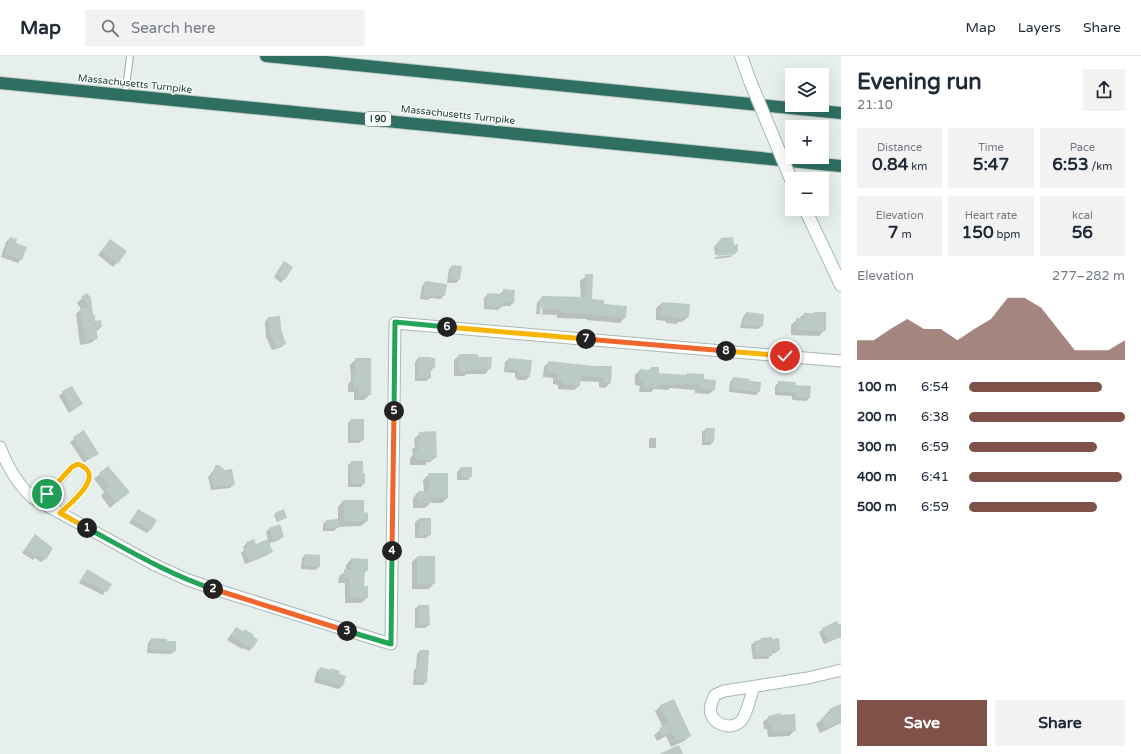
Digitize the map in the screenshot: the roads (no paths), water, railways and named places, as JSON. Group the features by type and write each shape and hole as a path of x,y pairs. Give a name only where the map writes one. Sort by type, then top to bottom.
{"highway":[{"path":"266,56 841,113"},
{"name":"Massachusetts Turnpike","path":"0,83 841,166"}],"main road":[{"path":"741,56 788,172"},
{"path":"808,216 841,285"}],"street":[{"path":"0,447 5,460 18,482 26,491 60,513 153,564 188,580 391,644 395,322 841,361"},
{"path":"754,687 808,678 841,670"}],"lane":[{"path":"125,95 130,56"},
{"path":"41,502 72,467 78,464 85,467 89,473 89,481 60,513"}]}
